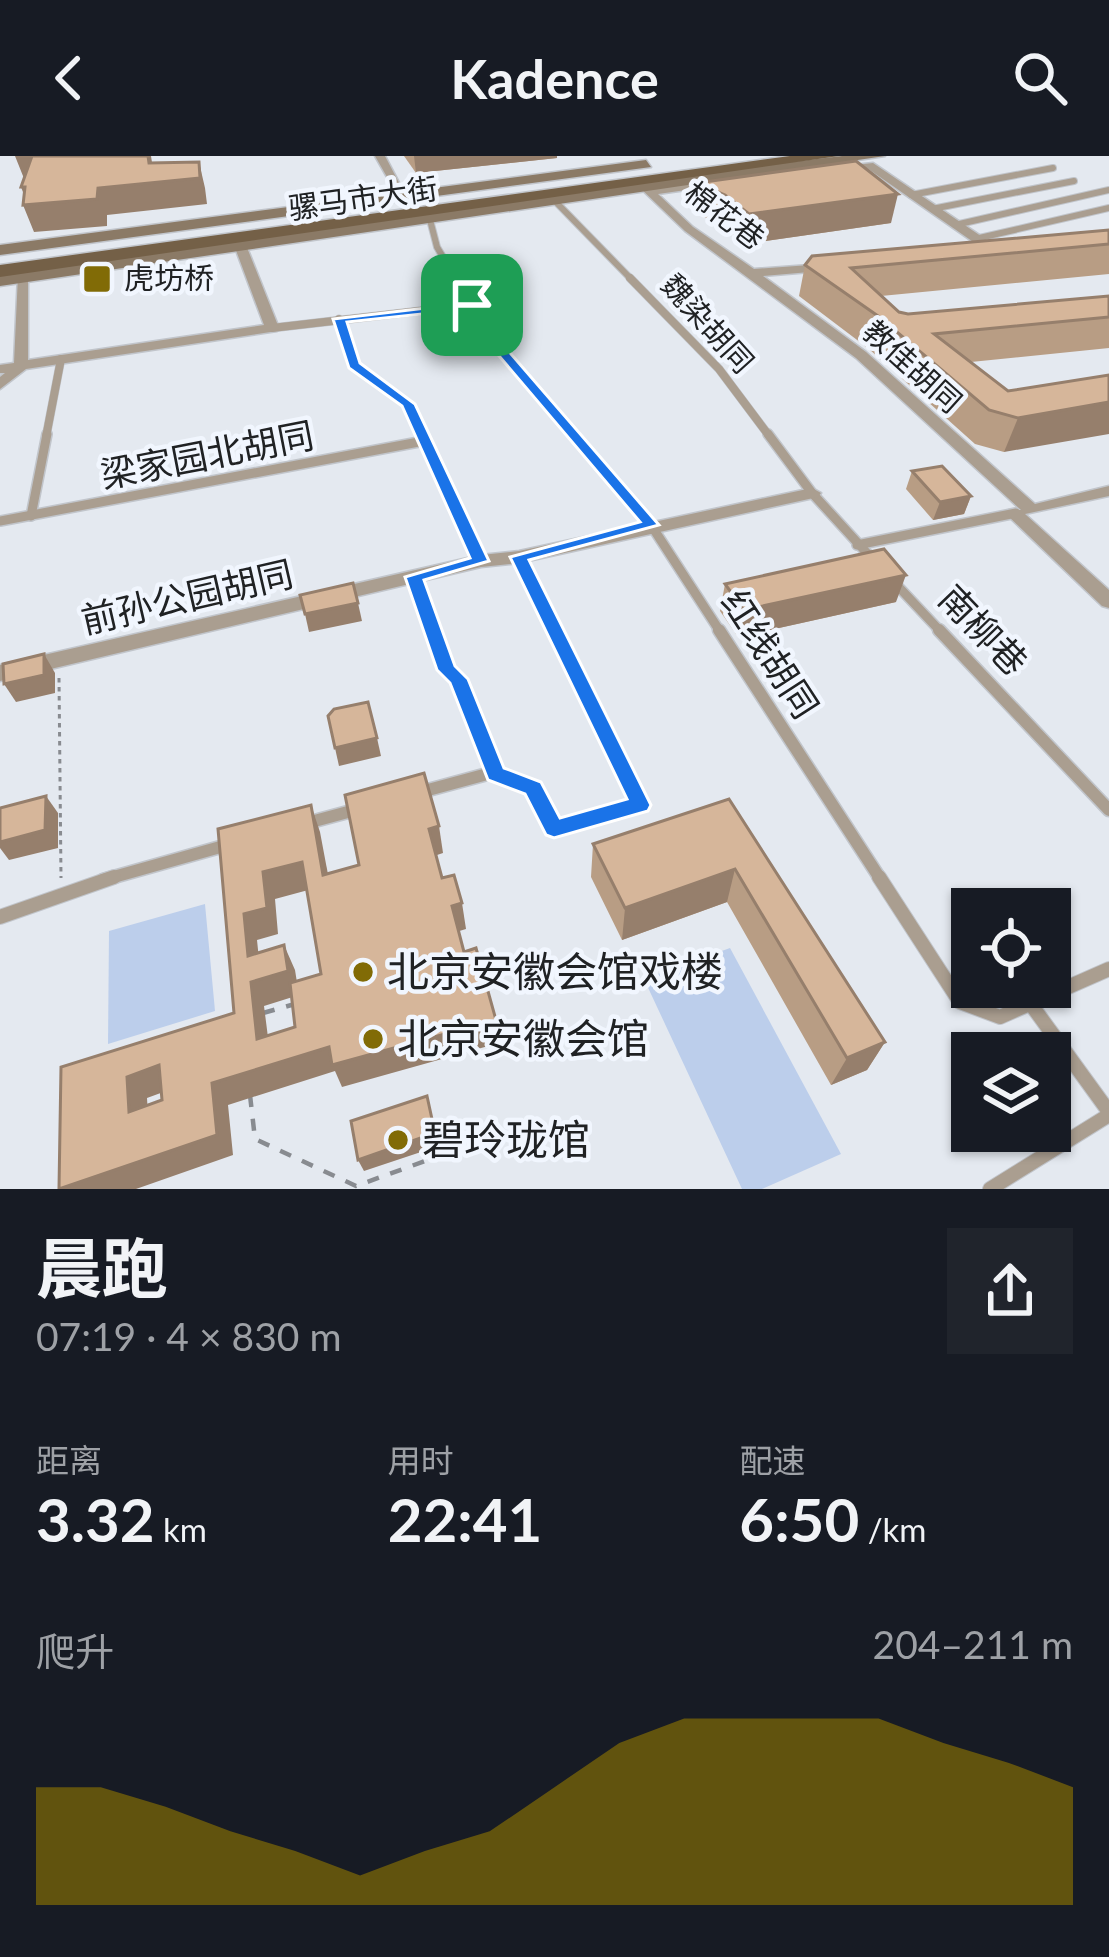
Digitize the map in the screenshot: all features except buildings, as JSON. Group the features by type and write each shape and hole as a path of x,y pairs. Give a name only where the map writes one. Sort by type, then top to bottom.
{"main road":[{"name":"骡马市大街","path":"0,271 766,156"},
{"name":"骡马市大街","path":"0,259 229,237 826,158"},
{"path":"672,175 703,177"},
{"path":"229,237 277,214"},
{"path":"229,237 279,238"}],"street":[{"path":"380,156 404,196"},
{"name":"骡马市大街","path":"0,250 404,196 608,162 712,156"},
{"name":"骡马市大街","path":"279,238 646,188 826,158 878,156"},
{"path":"646,188 869,165 955,225 974,246 1013,251"},
{"name":"棉花巷","path":"646,188 689,229 751,273 840,266"},
{"path":"0,369 272,328 229,237"},
{"name":"骡马市大街","path":"0,281 229,237"},
{"name":"教佳胡同","path":"751,273 861,355 1109,601"},
{"path":"0,386 21,366 22,278"},
{"path":"1023,512 1109,491"},
{"name":"前孙公园胡同","path":"0,673 481,561 519,557 812,493"}],"lane":[{"path":"911,194 1053,168"},
{"path":"932,209 1074,181"},
{"path":"955,225 1109,190"},
{"name":"魏染胡同","path":"552,198 719,369 812,493"},
{"path":"974,246 1109,208"},
{"name":"红线胡同","path":"429,216 437,247 492,340 651,525 951,988"},
{"path":"272,328 472,305"},
{"path":"339,319 354,365 403,397 481,561"},
{"path":"31,516 62,359"},
{"name":"梁家园北胡同","path":"0,521 424,441"},
{"name":"南柳巷","path":"812,493 1109,810"},
{"path":"857,545 1023,512"},
{"path":"403,797 496,774 533,788 554,829 640,805 519,557"},
{"path":"291,827 380,803"},
{"path":"0,916 61,892 247,840"},
{"name":"红线胡同","path":"1071,985 1109,969"},
{"name":"红线胡同","path":"976,1008 1000,1017 1019,1008"},
{"path":"991,1189 1109,1113 1034,1008"}],"path":[{"path":"414,577 447,670 458,679 496,774"},
{"path":"59,662 61,892"},
{"path":"260,1014 300,1002"},
{"path":"248,1079 255,1139 356,1186 439,1156"}],"shaded area":[{"path":"205,904 215,1011 108,1044 109,931"},
{"path":"730,948 841,1154 762,1189 742,1189 644,979"}],"place":[{"name":"虎坊桥","path":"97,279"},
{"name":"北京安徽会馆戏楼","path":"363,972"},
{"name":"北京安徽会馆","path":"373,1039"},
{"name":"碧玲珑馆","path":"398,1140"}],"route":[{"path":"472,305 492,340 651,525 519,557 640,805 554,829 533,788 496,774 458,679 447,670 414,577 481,561 408,404 354,365 339,319 472,305"}]}
